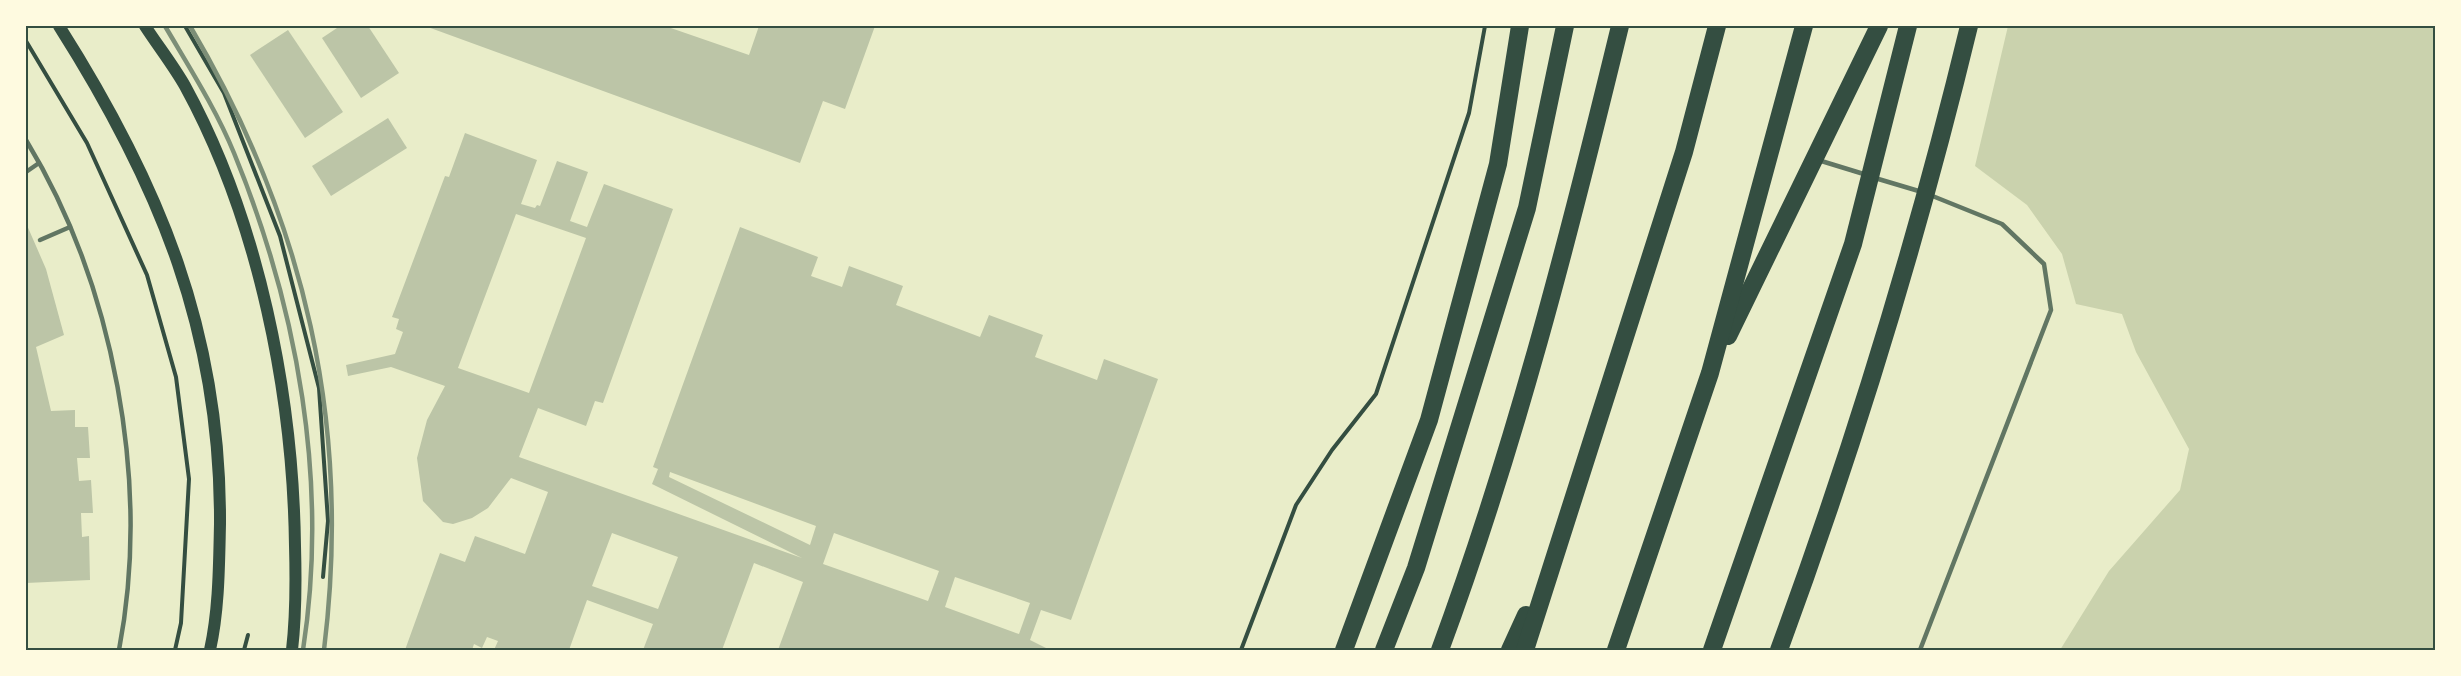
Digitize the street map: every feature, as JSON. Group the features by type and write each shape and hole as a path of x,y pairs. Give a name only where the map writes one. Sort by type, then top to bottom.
{"highway":[{"path":"1344,651 1429,420 1498,164 1520,26"},
{"path":"1384,651 1416,568 1527,208 1565,26"},
{"path":"1440,651 1468,576 1568,242 1620,26"},
{"path":"1525,651 1684,152 1717,26"},
{"path":"1616,651 1710,373 1804,26"},
{"path":"1710,373 1880,26"},
{"path":"1712,651 1853,244 1908,26"},
{"path":"1779,651 1867,386 1927,194 1969,26"},
{"path":"1510,651 1557,548"}],"main road":[{"path":"59,26 118,123 139,166 165,224 193,305 217,434 219,566 210,651"},
{"path":"145,26 185,86 219,160 249,242 268,312 284,401 294,492 296,576 292,651"}],"lane":[{"path":"26,140 70,227 90,282 108,347 124,436 128,480 129,578 119,651"},
{"path":"1816,159 1927,194 2002,224 2044,264 2051,310 1920,651"},
{"path":"26,172 39,163"},
{"path":"40,240 70,227"}],"path":[{"path":"1241,651 1296,505 1332,450 1376,394 1469,113 1485,26"},
{"path":"26,42 87,143 147,275 176,377 189,479 181,623 175,651"},
{"path":"244,651 248,635"}],"green space":[{"path":"2008,26 2435,26 2435,650 2060,650 2109,571 2180,490 2189,449 2136,352 2122,314 2076,304 2062,254 2027,205 1975,166"}],"building":[{"path":"340,26 368,26 399,73 361,98 322,38"},
{"path":"425,26 665,26 749,55 759,26 875,26 845,109 823,101 800,163"},
{"path":"288,30 343,112 305,138 250,55"},
{"path":"388,118 407,148 331,196 312,166"},
{"path":"465,133 537,160 521,204 535,208 537,205 540,206 557,161 588,172 570,221 587,227 604,184 673,209 603,403 595,401 586,426 538,408 519,457 802,558 652,484 658,469 653,467 740,227 818,257 811,276 842,287 849,266 903,286 896,305 980,337 989,315 1043,335 1035,357 1097,380 1104,359 1158,379 1071,620 1041,610 1030,640 1050,650 778,650 803,582 754,563 722,650 643,650 653,624 587,600 569,650 494,650 498,641 487,637 482,648 474,644 472,650 405,650 440,553 465,562 475,536 525,554 548,492 511,478 488,508 472,518 453,524 443,522 423,501 417,458 427,420 445,386 391,367 348,376 346,365 395,354 403,332 396,329 399,319 392,317 445,176 449,177","holes":["516,214 586,238 529,393 458,368","670,472 816,526 810,545 669,477","612,533 678,557 658,609 592,586","834,533 939,571 928,601 823,564","955,577 1030,603 1019,634 945,607"]},
{"path":"26,223 46,269 64,335 36,347 51,411 75,410 75,427 88,427 90,458 77,458 79,481 91,480 93,513 81,513 82,537 89,536 90,580 26,583"}],"railway":[{"path":"165,26 211,104 234,153 256,212 291,335 302,397 309,460 312,524 310,587 303,650"},
{"path":"190,26 230,100 263,174 290,250 311,326 324,405 331,485 331,566 324,650"}]}
